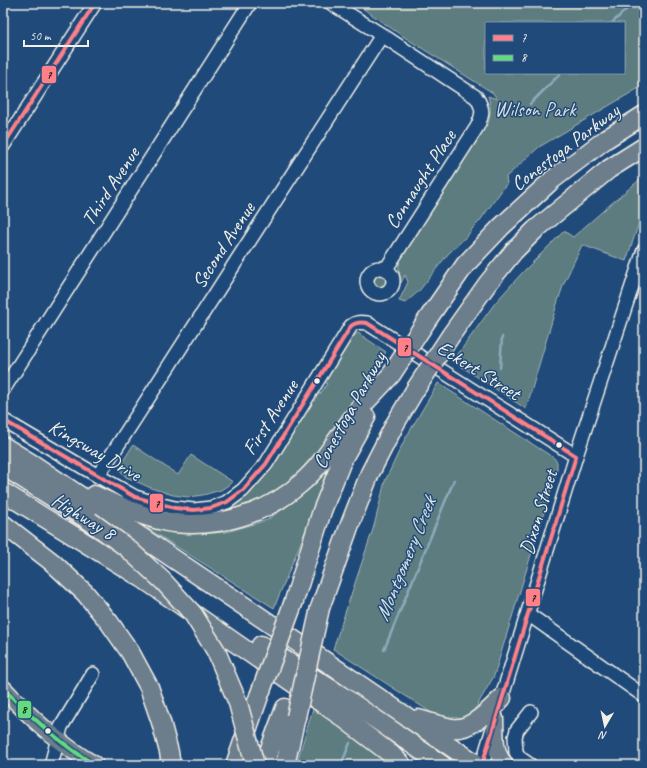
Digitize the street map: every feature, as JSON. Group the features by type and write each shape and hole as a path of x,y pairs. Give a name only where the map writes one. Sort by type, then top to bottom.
{"highway":[{"name":"Conestoga Parkway","path":"235,765 294,601 322,511 343,458 369,410 427,320 465,265 501,227 552,180 606,139 644,115"},
{"path":"285,765 290,713 320,608 370,473 395,424 451,335 488,283 514,251 535,230 609,169 644,146"},
{"path":"34,466 110,503 145,516 174,523 195,524 220,522 242,517 281,499 301,484 317,467 360,408 392,375"},
{"path":"3,446 241,603 478,765"},
{"path":"3,466 90,521 131,552 163,581 193,614 216,651 238,702 255,765"},
{"name":"Highway 8","path":"3,492 142,578"},
{"path":"3,524 52,562 85,593 109,622 130,652 149,687 162,722 171,765"},
{"path":"142,578 201,610 288,662 342,696 427,758 442,765"},
{"path":"142,578 342,717 392,755 402,765"},
{"path":"404,715 453,728 462,727 480,719 502,698"},
{"path":"264,765 290,713"}],"main road":[{"path":"3,688 31,717 58,740 95,765"},
{"path":"496,718 496,748 500,759 505,765"}],"street":[{"path":"3,146 95,3"},
{"name":"Third Avenue","path":"3,390 250,3"},
{"path":"331,3 382,35"},
{"name":"Connaught Place","path":"382,35 476,97 482,108 481,119 477,127 386,269"},
{"name":"Second Avenue","path":"98,476 382,35"},
{"name":"Dixon Street","path":"482,765 576,456 644,250"},
{"name":"Eckert Street","path":"359,322 367,323 576,456"},
{"name":"First Avenue","path":"194,510 211,508 227,502 243,490 266,464 351,326 354,323 359,322"},
{"name":"Kingsway Drive","path":"3,420 135,497 175,508 194,510"},
{"path":"528,614 644,696"},
{"path":"51,765 61,727 93,674"},
{"path":"530,765 520,758 516,752 515,737 517,730 531,712"}],"green space":[{"name":"Wilson Park","path":"355,3 644,3 644,85 539,147 506,177 507,183 479,222 448,254 419,291 405,303 399,301 408,282 405,275 401,283 399,269 400,260 488,123 490,116 490,103 488,96 497,99 493,93 401,35"},
{"path":"644,176 644,214 639,223 626,261 582,245 564,283 526,409 453,361 495,303 522,273 564,231 573,237"},
{"path":"381,271 388,274 391,281 388,288 381,291 374,288 371,281 374,274"},
{"path":"358,333 386,352 320,449 295,478 272,495 232,514 182,514 246,495 255,487 316,392 320,394 327,384 324,381 344,348"},
{"path":"438,383 554,458 557,462 557,470 494,676 471,716 453,722 435,715 333,649 374,526 385,481 404,441"},
{"path":"133,445 178,475 191,455 233,482 221,490 188,497 173,495 151,488 126,477 119,469"},
{"path":"332,466 274,608 147,528 189,534 227,532 267,520 296,500"},
{"path":"314,705 389,765 296,765"}],"waterway":[{"name":"Montgomery Creek","path":"613,22 633,3"},
{"name":"Montgomery Creek","path":"530,104 560,74"},
{"name":"Montgomery Creek","path":"500,368 502,337"},
{"name":"Montgomery Creek","path":"384,650 454,480"},
{"name":"Montgomery Creek","path":"341,765 350,743"}],"transit line":[{"name":"7","path":"3,146 95,3"},
{"name":"7","path":"3,420 135,497 175,508 194,510 211,508 227,502 243,490 266,464 351,326 363,322 367,323 576,456 482,765"},
{"name":"8","path":"3,688 46,730 95,765"}]}
